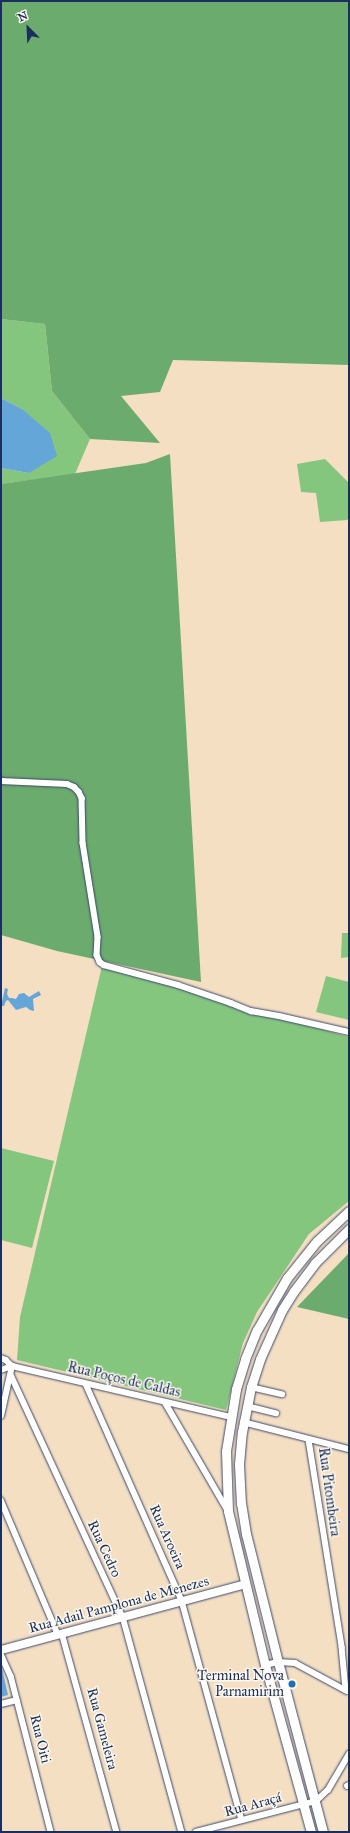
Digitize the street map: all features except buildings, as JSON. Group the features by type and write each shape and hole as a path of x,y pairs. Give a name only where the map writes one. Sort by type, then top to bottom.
{"main road":[{"path":"311,1832 244,1584 228,1511 226,1461 236,1389 252,1342 274,1299 287,1278 317,1241 349,1211"},
{"path":"323,1832 246,1534 241,1504 239,1464 243,1422 251,1387 260,1359 282,1310 315,1263 349,1229"},
{"path":"252,1342 258,1348 265,1348"},
{"path":"247,1354 254,1354 260,1359"},
{"name":"Rua Adail Pamplona de Menezes","path":"1,1650 244,1584"}],"street":[{"path":"1,781 71,785 79,792 82,806 83,843 98,936 97,955 100,962 104,965 178,986 251,1011 349,1032"},
{"name":"Rua Poços de Caldas","path":"1,1358 6,1360 12,1366 231,1417"},
{"path":"1,1370 12,1366 1,1416"},
{"name":"Rua Cedro","path":"11,1375 123,1617 182,1832"},
{"name":"Rua Aroeira","path":"86,1384 182,1601 242,1820"},
{"path":"251,1387 282,1394"},
{"path":"165,1402 228,1511"},
{"path":"247,1406 276,1413"},
{"path":"243,1422 349,1449"},
{"name":"Rua Pitombeira","path":"309,1440 348,1691"},
{"name":"Rua Gameleira","path":"1,1500 60,1634 117,1832"},
{"name":"Rua Oiti","path":"1,1654 8,1666 51,1832"},
{"path":"265,1665 278,1662 295,1663 348,1691"},
{"path":"1,1704 17,1700"},
{"path":"316,1801 328,1790 349,1754"},
{"name":"Rua Araçá","path":"196,1832 212,1830 242,1820 316,1801"}],"green space":[{"path":"1,1 349,1 349,365 173,360 160,392 121,396 160,443 90,439 52,391 45,324 1,319"},
{"path":"1,319 45,324 52,391 90,439 75,474 1,484 1,468 29,473 22,409 1,398"},
{"path":"170,454 201,982 57,951 1,935 1,484 146,463"},
{"path":"325,459 349,483 349,518 347,520 320,522 316,493 301,492 297,464"},
{"path":"342,933 349,933 349,957 341,958"},
{"path":"102,966 349,1037 349,1201 309,1234 257,1312 243,1343 226,1410 17,1360 20,1317"},
{"path":"326,976 349,982 349,1020 316,1012"},
{"path":"1,1148 54,1161 32,1248 1,1240"},
{"path":"349,1253 349,1319 297,1307"}],"water":[{"path":"1,398 22,409 50,433 57,456 29,473 1,468"},
{"path":"5,988 8,989 7,994 9,998 16,999 19,994 24,993 29,997 39,991 41,995 33,999 34,1011 26,1007 16,1010 8,1000 4,1006 1,1006"},
{"path":"1,1664 8,1695 1,1697"}],"place":[{"name":"Terminal Nova Parnamirim","path":"292,1684"}]}
